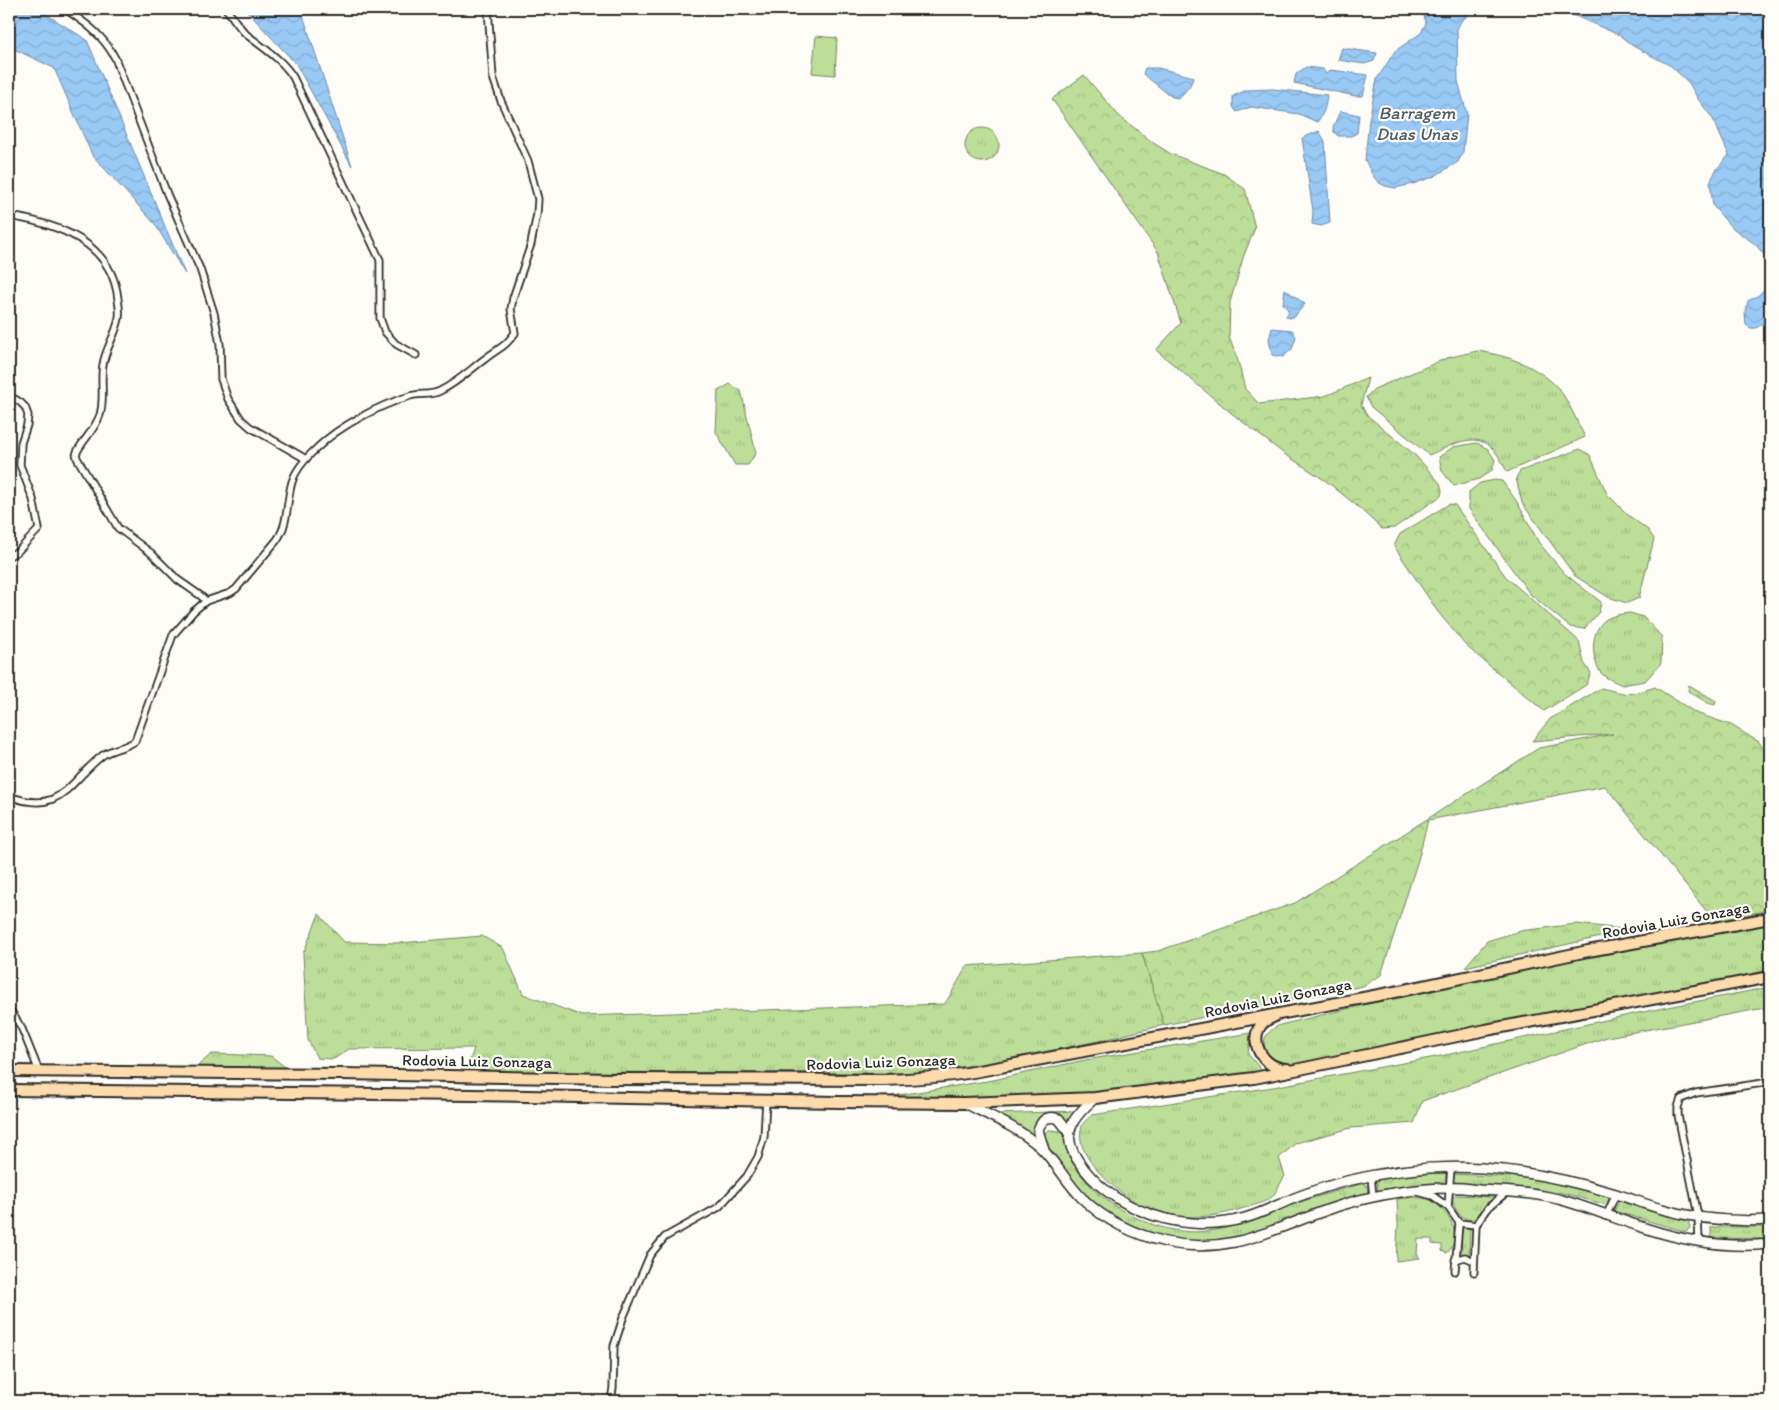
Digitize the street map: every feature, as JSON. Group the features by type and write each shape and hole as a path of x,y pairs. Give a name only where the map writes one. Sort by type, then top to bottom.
{"highway":[{"name":"Rodovia Luiz Gonzaga","path":"9,1071 308,1073 621,1079 884,1080 926,1078 968,1074 1400,991 1588,951 1770,918"},
{"name":"Rodovia Luiz Gonzaga","path":"9,1090 964,1102 1094,1098 1254,1078 1486,1030 1770,977"},
{"path":"1291,1011 1269,1018 1264,1022 1259,1030 1257,1047 1266,1062 1274,1067 1300,1069"}],"main road":[{"path":"1069,1132 1081,1110 1094,1098"},
{"path":"964,1102 1016,1130 1039,1146 1082,1198 1105,1216 1134,1232 1166,1242 1194,1246 1227,1244 1259,1237 1341,1206 1373,1197 1450,1188 1508,1191 1557,1198 1658,1232 1699,1241 1753,1245 1770,1244"},
{"path":"1045,1153 1038,1130 1044,1120 1049,1117 1059,1119 1069,1132 1073,1151 1077,1159 1088,1174 1110,1194 1139,1210 1182,1222 1204,1224 1238,1220 1262,1213 1298,1197 1346,1182 1410,1169 1451,1167 1511,1171 1561,1179 1664,1210 1698,1216 1738,1220 1770,1220"}],"street":[{"path":"65,9 86,23 102,37 114,58 167,194 200,268 214,313 220,344 221,379 228,399 241,419 250,427 306,459"},
{"path":"226,9 244,32 277,58 287,68 292,77 380,260 380,318 385,332 396,344 416,355"},
{"path":"9,796 27,802 39,802 63,795 111,750 135,741 173,636 194,612 206,602 236,589 281,535 286,519 292,481 306,459 326,440 374,411 413,395 432,394 464,377 488,356 508,343 515,333 511,308 531,244 538,199 528,161 501,101 493,77 488,9"},
{"path":"9,216 61,229 94,249 105,260 113,276 117,291 119,318 103,365 103,396 99,416 94,428 76,454 118,528 151,553 178,580 201,596 206,602"},
{"path":"9,398 20,402 25,407 28,415 21,443 20,465 34,499 39,529 18,551 9,556"},
{"path":"9,1008 22,1029 39,1072"},
{"path":"1699,1241 1698,1216 1678,1115 1678,1107 1681,1100 1696,1093 1770,1082"},
{"path":"611,1401 614,1346 623,1318 650,1255 665,1237 719,1207 747,1176 758,1157 764,1137 766,1100"},
{"path":"1448,1207 1451,1167"},
{"path":"1371,1176 1373,1197"},
{"path":"1474,1272 1476,1225 1489,1208 1508,1191"},
{"path":"1413,1192 1434,1196 1448,1207 1459,1223 1455,1270"},
{"path":"1607,1214 1616,1194"},
{"path":"1459,1223 1476,1225"},
{"path":"1456,1260 1465,1258 1474,1261"}],"green space":[{"path":"816,36 837,38 835,75 812,73"},
{"path":"1084,75 1119,116 1155,144 1171,154 1224,174 1245,189 1255,228 1244,255 1230,302 1229,337 1238,361 1245,389 1259,404 1325,396 1368,378 1361,405 1368,416 1415,455 1440,483 1441,496 1394,528 1382,529 1326,481 1283,453 1230,412 1156,350 1181,323 1158,252 1052,99"},
{"path":"982,128 994,133 999,145 994,157 982,162 970,157 965,145 970,133"},
{"path":"1477,351 1500,355 1521,363 1551,381 1566,399 1585,437 1507,472 1492,448 1477,440 1461,442 1429,455 1371,407 1366,397 1374,389 1447,358"},
{"path":"730,384 741,391 756,453 748,465 735,465 716,432 718,391"},
{"path":"1477,443 1488,449 1495,460 1492,470 1479,479 1454,486 1442,471 1439,457 1453,447"},
{"path":"1580,449 1590,455 1607,494 1628,515 1648,530 1654,539 1639,598 1627,603 1608,597 1575,576 1522,503 1516,478 1520,471"},
{"path":"1495,480 1502,481 1517,502 1539,543 1565,574 1601,602 1599,612 1584,629 1570,627 1530,594 1469,509 1469,492 1480,483"},
{"path":"1449,504 1455,505 1506,577 1579,641 1584,663 1591,673 1586,685 1544,711 1466,646 1438,612 1394,546 1400,534"},
{"path":"1630,613 1643,617 1662,637 1661,663 1645,681 1622,685 1601,673 1593,649 1597,629 1604,621 1614,616"},
{"path":"1689,685 1716,701 1715,705 1688,691"},
{"path":"1655,687 1696,713 1731,725 1759,742 1770,759 1770,909 1716,923 1605,786 1428,820 1418,860 1381,975 1363,986 1164,1025 1142,953 1158,951 1295,903 1539,748 1613,734 1532,741 1550,719 1601,688 1627,694"},
{"path":"319,914 344,942 400,943 482,936 503,948 523,994 582,1016 945,1004 967,966 1142,953 1164,1025 1103,1040 998,1061 920,1073 501,1072 468,1066 474,1048 349,1049 334,1059 317,1058 308,1040 303,954"},
{"path":"1770,917 1770,977 1291,1067 1274,1064 1266,1053 1265,1038 1268,1033 1280,1025 1588,951"},
{"path":"1577,924 1632,930 1465,967 1487,941 1520,931"},
{"path":"1770,987 1770,1007 1607,1037 1422,1101 1414,1123 1351,1128 1296,1143 1279,1158 1285,1176 1273,1196 1258,1204 1226,1213 1201,1217 1177,1216 1143,1206 1133,1201 1111,1184 1090,1162 1081,1138 1083,1125 1092,1115 1273,1087 1441,1056 1638,1013"},
{"path":"1251,1033 1248,1054 1263,1072 1166,1089 1021,1098 880,1098 993,1080 1085,1060"},
{"path":"212,1054 271,1056 290,1071 191,1071"},
{"path":"1076,1111 1069,1127 1043,1116 1039,1147 995,1116 997,1114"},
{"path":"1048,1130 1061,1132 1065,1135 1072,1163 1102,1197 1140,1220 1168,1229 1195,1232 1238,1225 1300,1202 1364,1183 1368,1188 1367,1195 1249,1237 1195,1244 1133,1232 1103,1213 1063,1175 1043,1141"},
{"path":"1446,1171 1446,1185 1378,1192 1377,1180 1416,1173"},
{"path":"1453,1174 1510,1177 1517,1174 1608,1194 1609,1198 1607,1205 1559,1192 1556,1195 1500,1187 1452,1184"},
{"path":"1456,1195 1493,1197 1493,1201 1478,1217 1467,1219 1455,1207 1452,1198"},
{"path":"1414,1197 1430,1200 1443,1210 1452,1224 1454,1239 1447,1253 1442,1251 1442,1245 1432,1244 1432,1239 1418,1239 1417,1254 1420,1258 1396,1261 1397,1199"},
{"path":"1620,1200 1688,1219 1690,1228 1686,1232 1614,1211"},
{"path":"1465,1227 1470,1229 1469,1254 1467,1256 1461,1251 1462,1229"},
{"path":"1711,1227 1770,1227 1770,1239 1711,1238"}],"water":[{"path":"9,9 38,9 87,40 185,274 155,224 92,155 54,68 16,50 9,49"},
{"path":"245,9 301,9 352,166 296,64"},
{"name":"Barragem Duas Unas","path":"1422,9 1476,9 1461,21 1457,29 1458,81 1467,114 1463,152 1458,162 1433,177 1395,188 1378,182 1365,160 1369,120 1377,79 1395,51 1421,33 1426,23"},
{"path":"1564,9 1770,9 1770,262 1755,244 1731,227 1713,206 1710,182 1716,170 1729,155 1713,119 1689,83 1671,66 1633,46 1619,35 1573,15"},
{"path":"1342,48 1377,53 1374,61 1364,64 1338,60"},
{"path":"1306,67 1323,69 1326,74 1331,70 1368,75 1363,96 1294,83 1296,74"},
{"path":"1145,68 1158,68 1194,77 1189,87 1179,98 1172,97 1143,74"},
{"path":"1273,89 1327,95 1321,116 1317,122 1299,114 1251,107 1237,112 1233,107 1233,96 1247,90"},
{"path":"1340,111 1359,115 1357,133 1351,136 1338,136 1334,132 1333,127"},
{"path":"1319,131 1325,141 1330,223 1321,226 1312,224 1313,211 1302,138"},
{"path":"1770,282 1770,320 1756,328 1750,328 1746,325 1745,313 1748,301 1759,295"},
{"path":"1285,289 1305,304 1295,316 1289,318 1286,316 1289,311 1283,304"},
{"path":"1272,328 1292,330 1296,337 1292,349 1283,357 1272,355 1269,339"}]}
